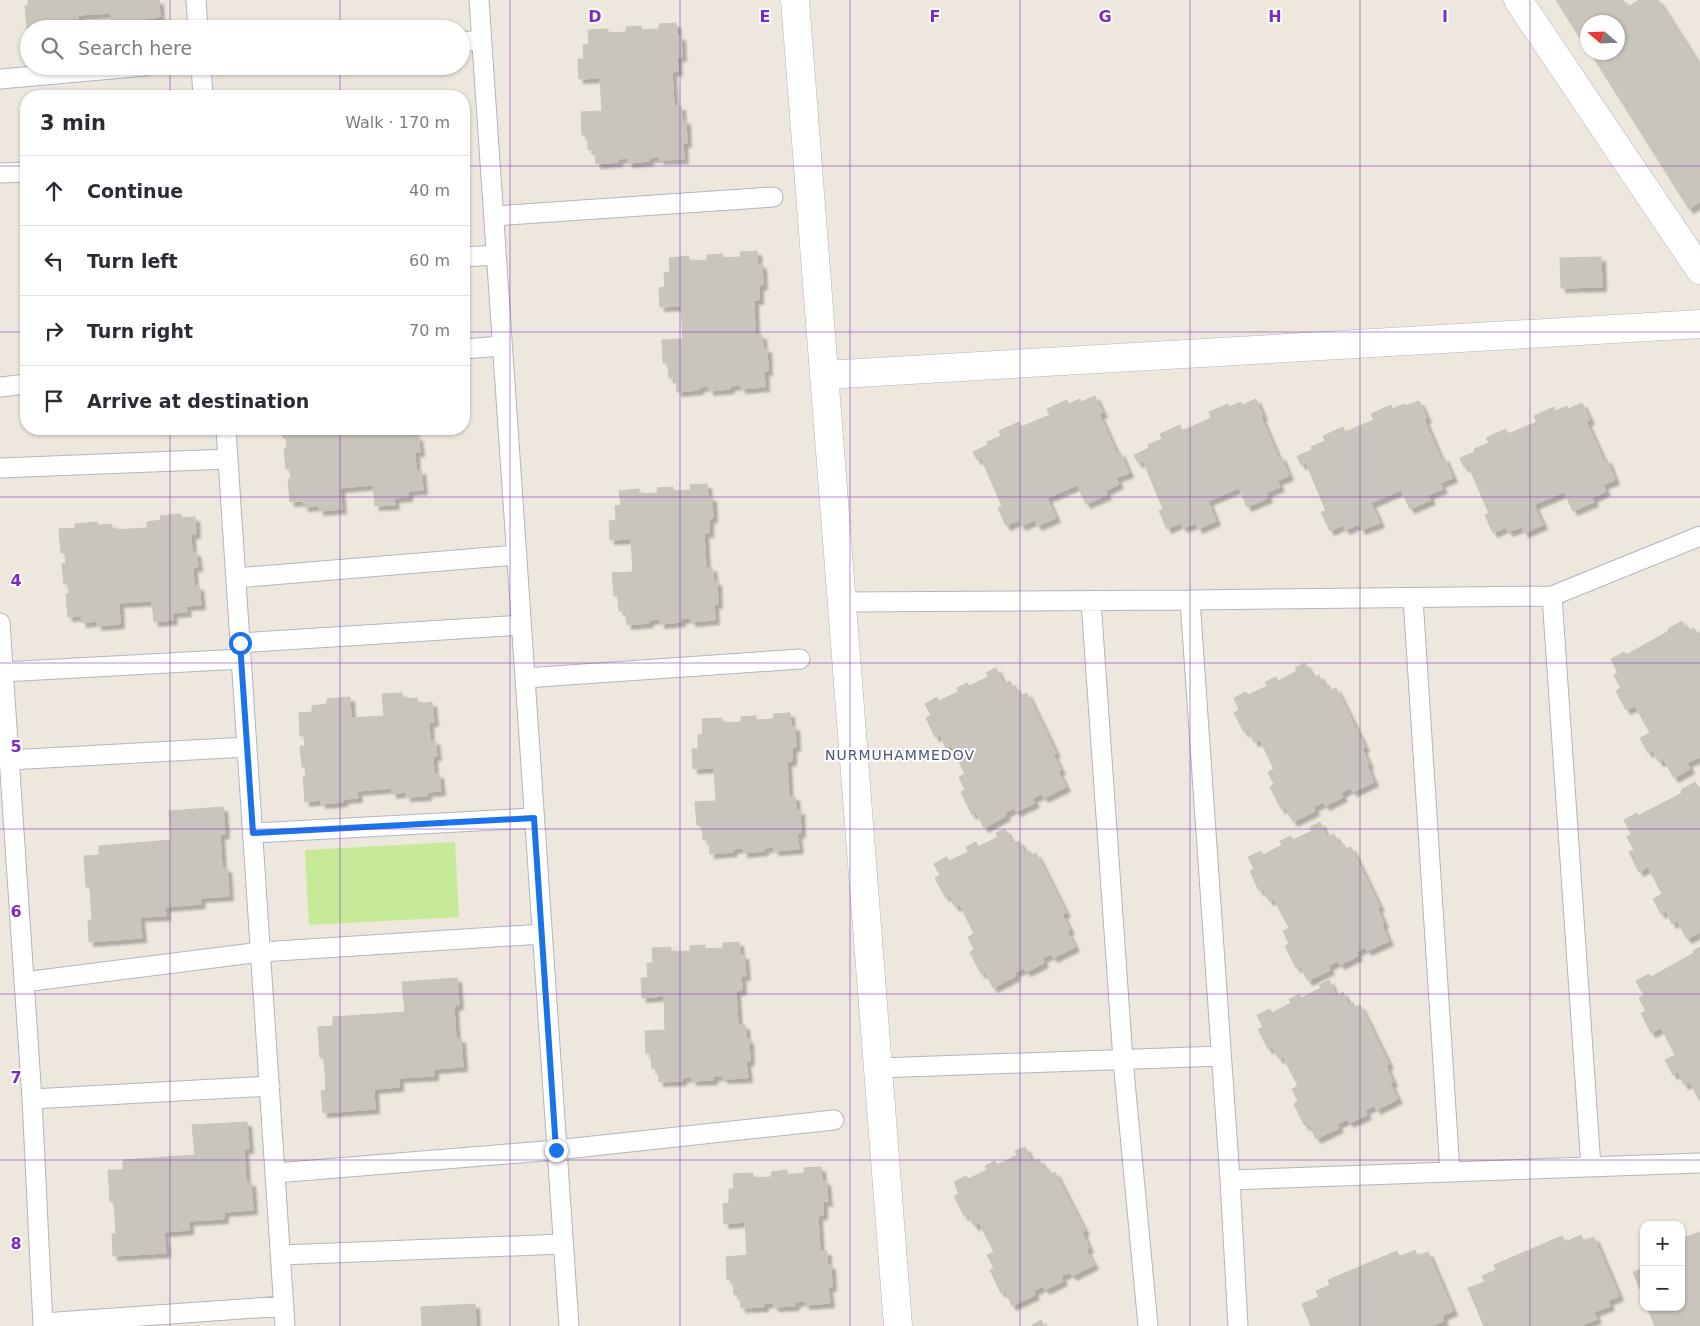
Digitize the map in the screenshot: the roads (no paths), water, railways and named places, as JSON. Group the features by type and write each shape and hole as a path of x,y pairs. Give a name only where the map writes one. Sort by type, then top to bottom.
{"street":[{"path":"795,0 898,1326"},
{"path":"1518,0 1700,270"},
{"path":"824,375 1700,324"}],"lane":[{"path":"196,0 197,20"},
{"path":"479,0 569,1326"},
{"path":"470,41 482,40"},
{"path":"0,79 45,75"},
{"path":"202,75 203,90"},
{"path":"0,174 20,172"},
{"path":"494,216 773,197"},
{"path":"470,257 496,255"},
{"path":"470,349 502,346"},
{"path":"0,386 20,384"},
{"path":"226,435 285,1326"},
{"path":"0,468 228,459"},
{"path":"842,602 1552,596 1700,536"},
{"path":"236,578 516,555"},
{"path":"1552,596 1591,1167"},
{"path":"1413,598 1450,1172"},
{"path":"1190,600 1230,1180 1238,1326"},
{"path":"1091,601 1123,1060 1148,1326"},
{"path":"0,623 32,1099 43,1325 284,1306"},
{"path":"3,672 522,625"},
{"path":"525,678 800,659"},
{"path":"9,760 247,747"},
{"path":"253,833 534,818"},
{"path":"24,982 261,952 542,934"},
{"path":"878,1068 1221,1056"},
{"path":"32,1099 270,1086"},
{"path":"276,1173 556,1150 834,1120"},
{"path":"1230,1180 1700,1163"},
{"path":"281,1255 563,1244"}],"district":[{"name":"NURMUHAMMEDOV","path":"900,755"}]}
